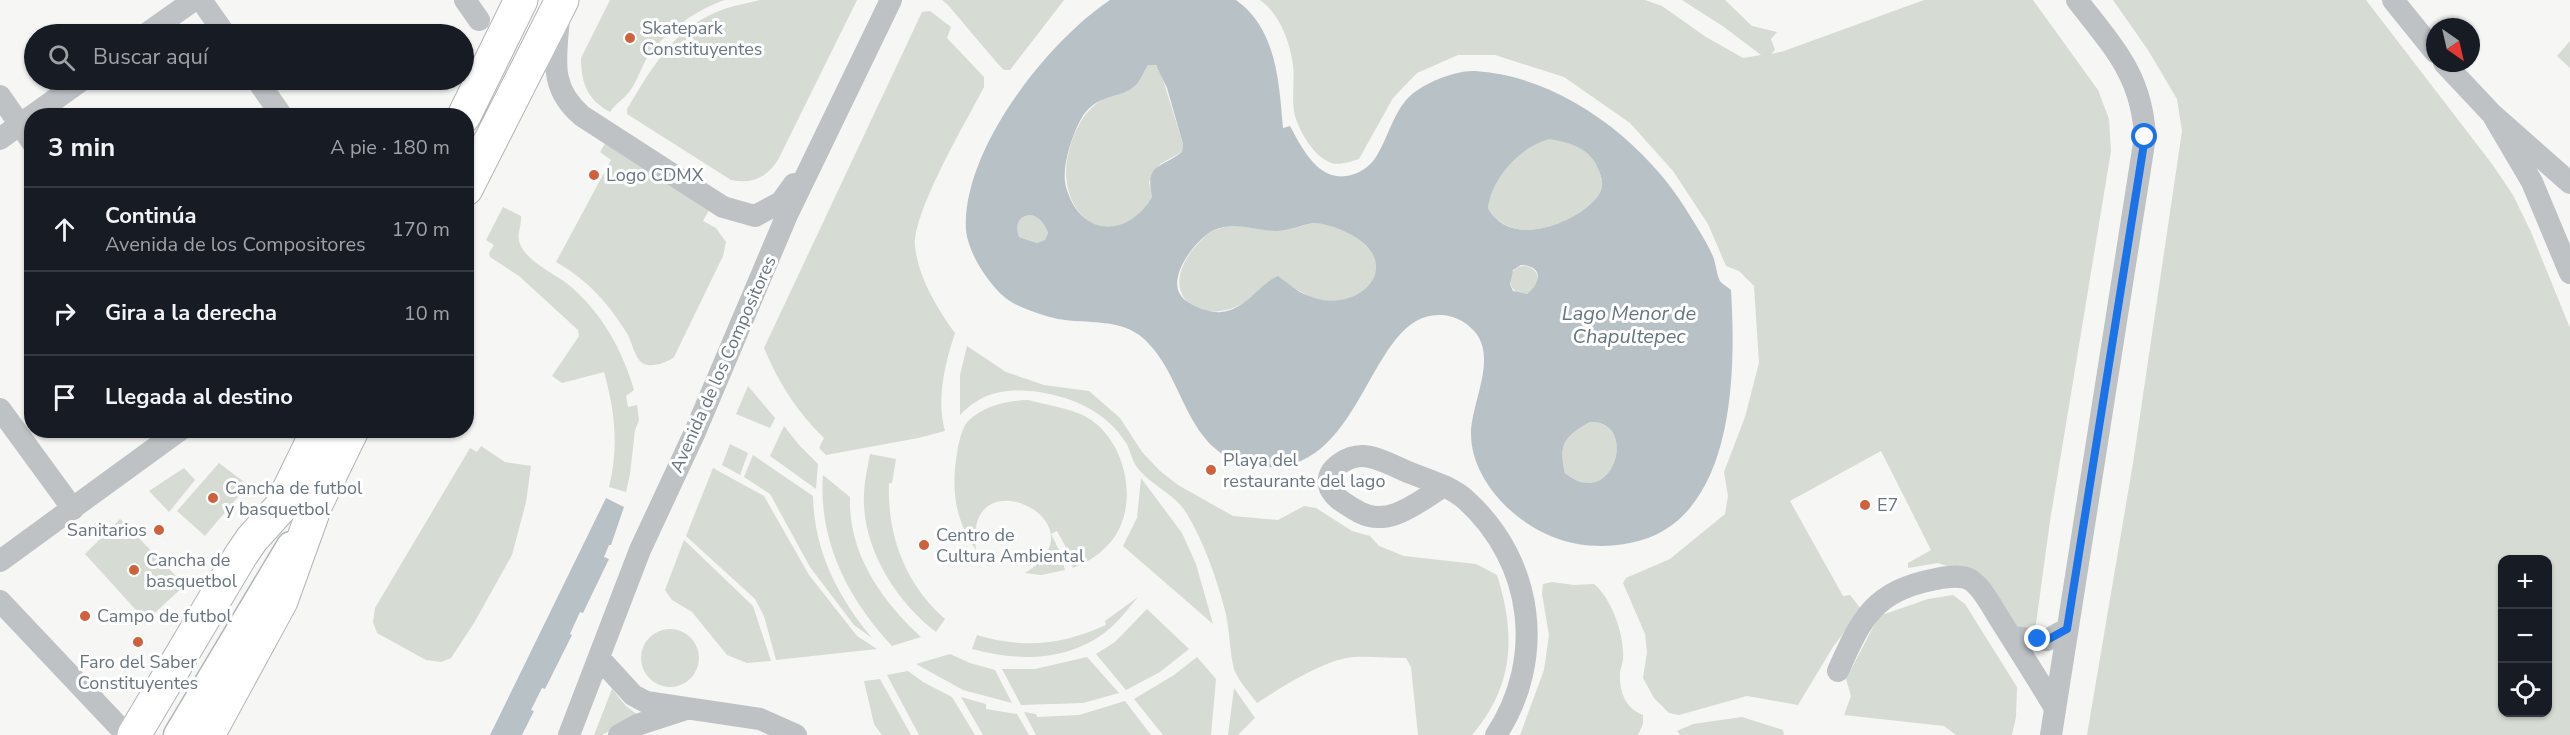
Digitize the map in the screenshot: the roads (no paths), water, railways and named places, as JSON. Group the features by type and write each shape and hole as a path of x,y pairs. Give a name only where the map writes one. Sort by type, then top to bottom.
{"highway":[{"path":"468,108 521,0"},
{"path":"474,173 562,1"},
{"path":"474,64 491,10"},
{"path":"466,108 469,90"},
{"path":"130,732 241,555 280,508 314,438"},
{"path":"208,735 281,601 316,504 347,438"},
{"path":"130,732 243,536 296,479"}],"main road":[{"path":"178,735 316,504"}],"street":[{"path":"160,24 194,0"},
{"path":"201,0 218,24"},
{"path":"465,0 491,10"},
{"name":"Avenida de los Compositores","path":"568,735 600,659 640,550 695,432 788,215 891,0"},
{"path":"2050,735 2145,137 2141,99 2134,80 2125,64 2077,0"},
{"path":"2393,0 2426,41"},
{"path":"562,1 555,62 558,84 570,106 606,133 723,207 755,216 781,202 822,143"},
{"path":"2452,72 2492,114 2570,183"},
{"path":"48,108 70,90"},
{"path":"264,90 276,108"},
{"path":"0,96 24,119"},
{"path":"2492,114 2532,182 2570,273"},
{"path":"0,138 24,126"},
{"path":"0,409 73,509"},
{"path":"0,561 169,438"},
{"path":"1444,486 1465,499 1487,523 1510,561 1524,600 1528,634 1526,663 1519,692 1496,735"},
{"path":"1838,671 1866,615 1878,602 1904,588 1947,576 1961,577 1972,581 1987,600 2055,708"},
{"path":"0,601 130,732"},
{"path":"2011,637 2047,640 2067,629"},
{"path":"600,659 633,694 646,702 760,719 796,735"},
{"path":"619,735 637,725 688,709"}],"water":[{"name":"Lago Menor de Chapultepec","path":"1110,0 1236,0 1250,12 1268,41 1277,75 1283,128 1290,126 1306,154 1321,169 1340,176 1359,172 1371,163 1380,150 1403,103 1415,92 1431,82 1467,71 1508,76 1540,86 1601,119 1653,165 1674,192 1710,249 1720,281 1731,290 1732,361 1729,401 1722,440 1710,476 1691,507 1665,530 1630,543 1608,546 1564,541 1544,533 1517,516 1494,493 1477,465 1471,434 1484,364 1483,350 1479,338 1470,327 1453,317 1441,315 1417,321 1397,338 1379,363 1345,421 1324,446 1297,463 1263,467 1237,461 1217,450 1190,416 1158,355 1143,338 1134,332 1124,327 1103,323 1053,318 1024,308 1005,297 994,287 973,254 966,231 968,200 978,167 1012,101 1035,70 1086,19","holes":["1148,65 1156,65 1167,88 1183,144 1182,152 1153,172 1150,186 1152,197 1142,211 1130,220 1105,227 1082,216 1073,204 1065,180 1070,145 1080,121 1093,105 1130,90 1139,81","1549,139 1582,149 1592,158 1600,175 1602,186 1598,196 1575,215 1549,227 1521,230 1497,219 1488,208 1495,186 1509,165 1528,149","1031,215 1042,221 1048,233 1045,240 1037,243 1019,237 1017,229 1023,217","1313,223 1329,225 1352,235 1368,248 1375,261 1375,274 1369,285 1358,294 1343,300 1326,300 1309,296 1278,276 1238,307 1218,312 1196,307 1180,294 1177,286 1181,268 1186,258 1207,234 1230,226 1269,231","1521,265 1534,268 1537,272 1535,285 1527,294 1513,291 1510,284 1513,270","1590,422 1605,425 1614,435 1617,448 1614,462 1607,474 1596,482 1582,482 1565,473 1563,448 1565,442"]},
{"path":"606,498 624,507 611,545 604,557 609,559 583,613 580,612 570,634 572,635 545,689 542,688 531,710 534,711 522,735 490,735"}],"place":[{"name":"Skatepark Constituyentes","path":"630,38"},
{"name":"Logo CDMX","path":"594,175"},
{"name":"Playa del restaurante del lago","path":"1211,470"},
{"name":"Cancha de futbol y basquetbol","path":"213,498"},
{"name":"E7","path":"1865,505"},
{"name":"Sanitarios","path":"159,530"},
{"name":"Centro de Cultura Ambiental","path":"924,545"},
{"name":"Cancha de basquetbol","path":"134,570"},
{"name":"Campo de futbol","path":"85,616"},
{"name":"Faro del Saber Constituyentes","path":"138,642"}]}
